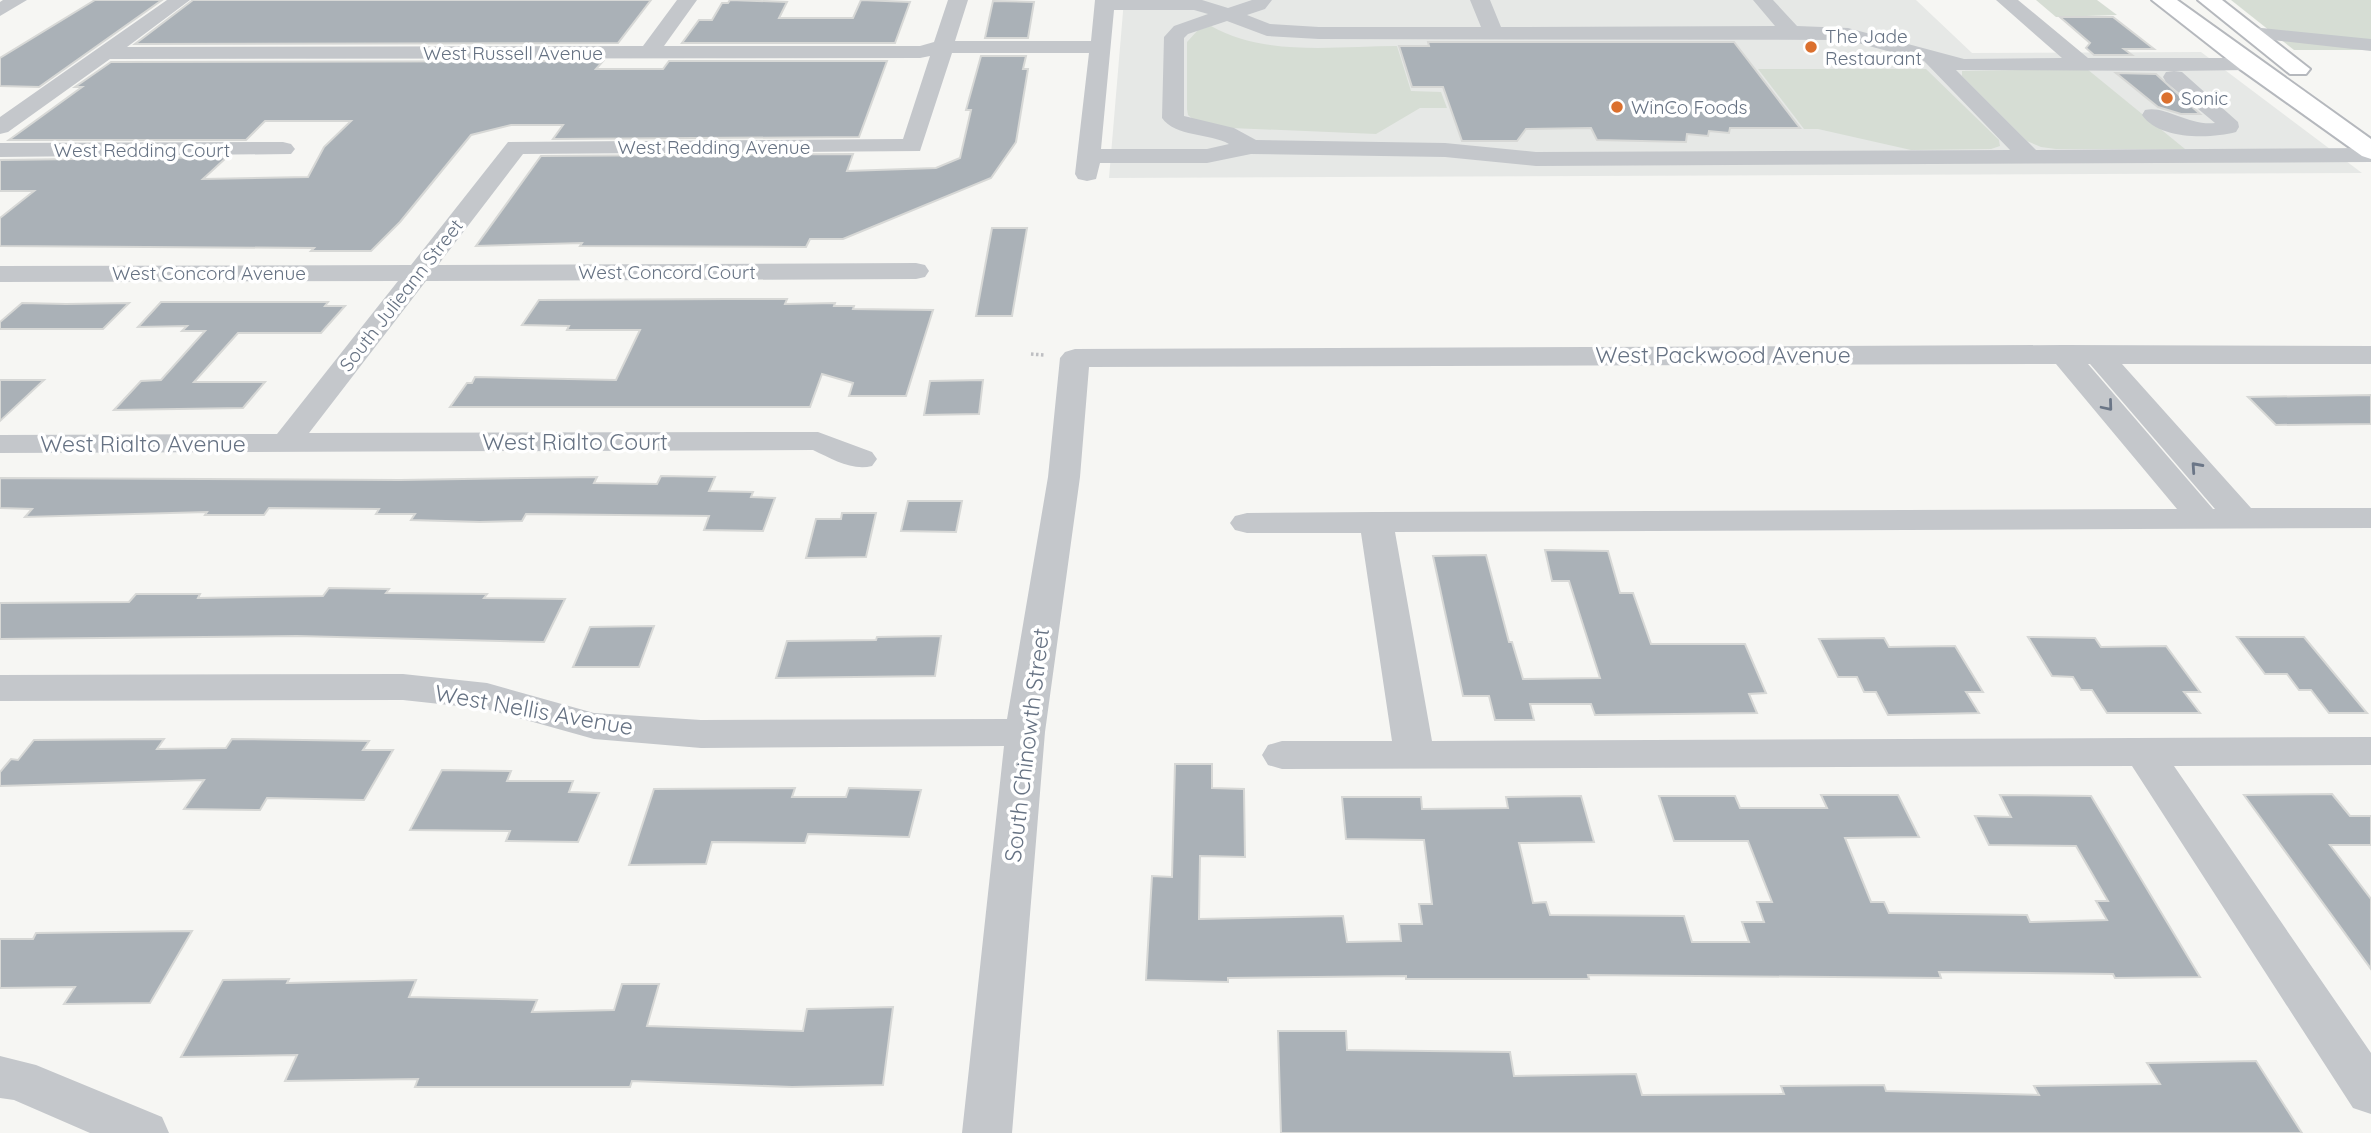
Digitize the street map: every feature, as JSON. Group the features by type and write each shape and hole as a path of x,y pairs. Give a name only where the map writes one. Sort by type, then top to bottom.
{"main road":[{"path":"2163,0 2371,153"},
{"path":"2182,0 2219,26 2252,33"},
{"path":"2209,0 2314,81"},
{"path":"2248,64 2286,76 2371,133"}],"street":[{"path":"0,10 17,0"},
{"path":"0,127 180,0"},
{"path":"649,53 687,0"},
{"path":"935,52 958,0"},
{"path":"1251,148 1226,133 1180,123 1173,118 1174,37 1181,30 1258,5 1262,0"},
{"path":"1480,0 1493,33"},
{"path":"1763,0 1791,32"},
{"path":"2006,0 2083,65"},
{"path":"2248,64 1963,65 1848,34 1791,32 1291,32 1267,30 1195,4 1105,2 1088,165 1207,156 1251,148 1445,149 1536,159 2371,153"},
{"path":"2252,33 2371,45"},
{"name":"West Redding Avenue","path":"516,147 912,146 935,52"},
{"name":"West Russell Avenue","path":"105,53 1098,52"},
{"path":"1931,57 2028,155"},
{"path":"2153,115 2175,127 2190,130 2228,128 2227,122 2187,91 2174,77"},
{"name":"South Julieann Street","path":"285,444 516,147"},
{"name":"West Redding Court","path":"0,150 283,149"},
{"name":"West Concord Court","path":"419,272 916,271"},
{"name":"West Concord Avenue","path":"0,274 419,272"},
{"path":"2063,354 2204,519"},
{"path":"2097,354 2241,518"},
{"name":"West Packwood Avenue","path":"1075,358 2371,355"},
{"name":"South Chinowth Street","path":"987,1133 1025,732 1064,477 1075,358"},
{"name":"West Rialto Court","path":"285,444 818,441 861,459"},
{"name":"West Rialto Avenue","path":"0,444 285,444"},
{"path":"1247,523 2371,518"},
{"path":"1376,522 1414,753"},
{"name":"West Nellis Avenue","path":"0,688 402,687 487,696 594,726 701,734 1025,732"},
{"path":"2143,751 2371,1093"},
{"path":"1282,755 2371,751"},
{"path":"0,1077 19,1080 144,1133"}],"shaded area":[{"path":"1124,0 1916,0 1972,53 2201,52 2362,173 1109,178"},
{"path":"2036,0 2097,0 2117,15 2056,17"},
{"path":"2231,0 2371,0 2371,50 2294,50"},
{"path":"1211,26 1232,36 1278,46 1397,46 1411,91 1441,92 1447,108 1420,108 1376,134 1231,128 1194,120 1188,115 1187,109 1187,42 1198,30"},
{"path":"1758,69 1926,69 1999,140 2000,146 1991,149 1911,150 1818,129 1804,129"},
{"path":"2087,69 2185,149 2041,147 2027,141 1962,76 1962,71"}],"building":[{"path":"95,0 162,0 39,87 0,86 0,58"},
{"path":"193,0 651,0 618,43 135,44"},
{"path":"730,0 787,2 779,18 853,18 861,0 910,2 895,43 682,43 699,20 712,20 722,3 728,3"},
{"path":"993,1 1034,2 1028,38 985,38"},
{"path":"2060,17 2113,17 2154,49 2124,49 2132,55 2094,55 2086,48 2090,43"},
{"name":"WinCo Foods","path":"1428,42 1734,42 1800,128 1730,128 1729,133 1709,131 1708,136 1687,134 1686,142 1597,140 1591,128 1526,129 1517,141 1462,141 1443,87 1412,87 1399,46 1429,46"},
{"path":"981,56 1026,56 1023,69 1028,69 1016,142 991,178 843,239 810,239 806,247 580,246 582,243 476,246 541,156 853,154 847,171 936,168 960,158 971,110 966,110"},
{"path":"603,61 596,69 663,69 669,61 887,61 859,137 553,139 563,125 511,125 471,135 400,222 371,251 311,251 314,248 0,246 0,218 34,191 0,191 0,160 227,157 203,179 308,177 324,147 351,121 265,121 246,140 9,140 82,87 75,87 111,62"},
{"name":"Sonic","path":"2116,73 2156,74 2200,114 2181,114 2158,107"},
{"path":"992,228 1027,228 1012,316 976,316"},
{"path":"787,299 785,304 835,303 834,306 854,306 853,309 933,310 906,396 849,396 853,383 822,374 810,407 450,407 467,383 472,383 475,377 616,380 640,330 567,330 569,326 522,325 539,300"},
{"path":"161,302 328,302 325,306 345,306 321,333 238,333 194,382 265,382 243,408 114,410 141,381 161,380 205,331 182,331 187,326 138,327"},
{"path":"22,303 129,303 103,329 0,329 0,322"},
{"path":"0,380 44,380 0,421"},
{"path":"983,380 979,414 924,415 930,381"},
{"path":"2371,395 2371,424 2276,425 2248,397"},
{"path":"661,476 715,477 709,491 753,492 751,497 775,498 763,531 704,530 709,516 526,514 522,521 480,522 411,520 415,514 376,514 379,509 269,508 264,515 205,515 207,512 25,517 32,509 0,508 0,478 400,480 597,477 594,483 657,484"},
{"path":"908,501 962,501 956,532 901,531"},
{"path":"842,513 876,513 866,557 806,558 816,519 841,519"},
{"path":"1545,550 1608,551 1620,593 1633,593 1651,644 1745,644 1766,693 1749,694 1757,713 1595,715 1591,704 1530,704 1534,720 1495,720 1489,696 1463,696 1433,556 1486,555 1509,642 1512,642 1523,679 1600,678 1569,581 1552,581"},
{"path":"329,588 389,589 386,593 487,594 484,598 565,599 544,642 297,636 0,639 0,603 129,602 136,594 200,594 198,598 323,596"},
{"path":"654,626 639,667 573,667 590,627"},
{"path":"941,636 935,676 776,678 787,641"},
{"path":"2028,637 2095,638 2101,647 2166,646 2200,692 2184,692 2200,713 2107,713 2092,690 2081,690 2073,677 2052,676"},
{"path":"2237,637 2304,637 2367,713 2329,713 2311,690 2299,690 2287,674 2265,674"},
{"path":"1884,638 1889,647 1955,646 1983,692 1966,692 1979,713 1888,715 1876,692 1864,692 1857,677 1838,677 1819,639"},
{"path":"164,739 157,749 226,748 232,739 369,741 363,750 393,750 364,800 267,798 260,810 184,809 204,780 0,786 0,772 11,759 18,760 34,740"},
{"path":"1175,764 1212,764 1212,788 1244,789 1245,857 1200,856 1199,919 1343,916 1347,942 1401,941 1399,924 1422,924 1419,904 1432,904 1424,840 1346,839 1342,797 1421,797 1422,809 1508,808 1506,797 1581,796 1594,842 1519,843 1533,903 1546,902 1550,915 1684,916 1692,942 1749,942 1742,922 1764,922 1757,902 1772,902 1748,841 1674,841 1659,796 1735,796 1740,808 1827,808 1821,795 1898,795 1919,837 1845,838 1871,902 1884,902 1889,913 2027,915 2030,922 2107,920 2096,901 2108,901 2076,846 1989,845 1975,816 2011,817 2000,795 2091,796 2200,977 2115,978 2113,974 1939,972 1941,978 1588,975 1589,979 1406,979 1406,976 1228,978 1228,982 1146,980 1152,876 1172,877"},
{"path":"442,770 511,771 507,781 573,781 569,792 599,793 578,842 506,841 510,831 410,830"},
{"path":"795,788 792,797 846,797 849,788 921,790 909,837 808,834 805,843 712,842 706,864 629,865 654,789"},
{"path":"2332,794 2350,816 2371,816 2371,845 2330,845 2371,899 2371,969 2244,795"},
{"path":"192,931 150,1003 64,1004 75,987 0,988 0,939 33,939 36,933"},
{"path":"289,979 287,983 416,980 409,997 537,1000 532,1012 614,1010 622,984 659,984 647,1026 803,1031 807,1009 893,1007 883,1085 792,1087 632,1081 630,1087 415,1087 418,1079 285,1081 297,1055 181,1057 223,980"},
{"path":"1278,1031 1346,1031 1347,1050 1510,1052 1514,1076 1636,1074 1642,1095 1784,1094 1781,1086 1884,1085 1886,1091 2039,1095 2034,1086 2160,1084 2147,1063 2256,1061 2302,1133 1281,1133"}],"place":[{"name":"The Jade Restaurant","path":"1811,47"},
{"name":"Sonic","path":"2167,98"},
{"name":"WinCo Foods","path":"1617,107"}]}
